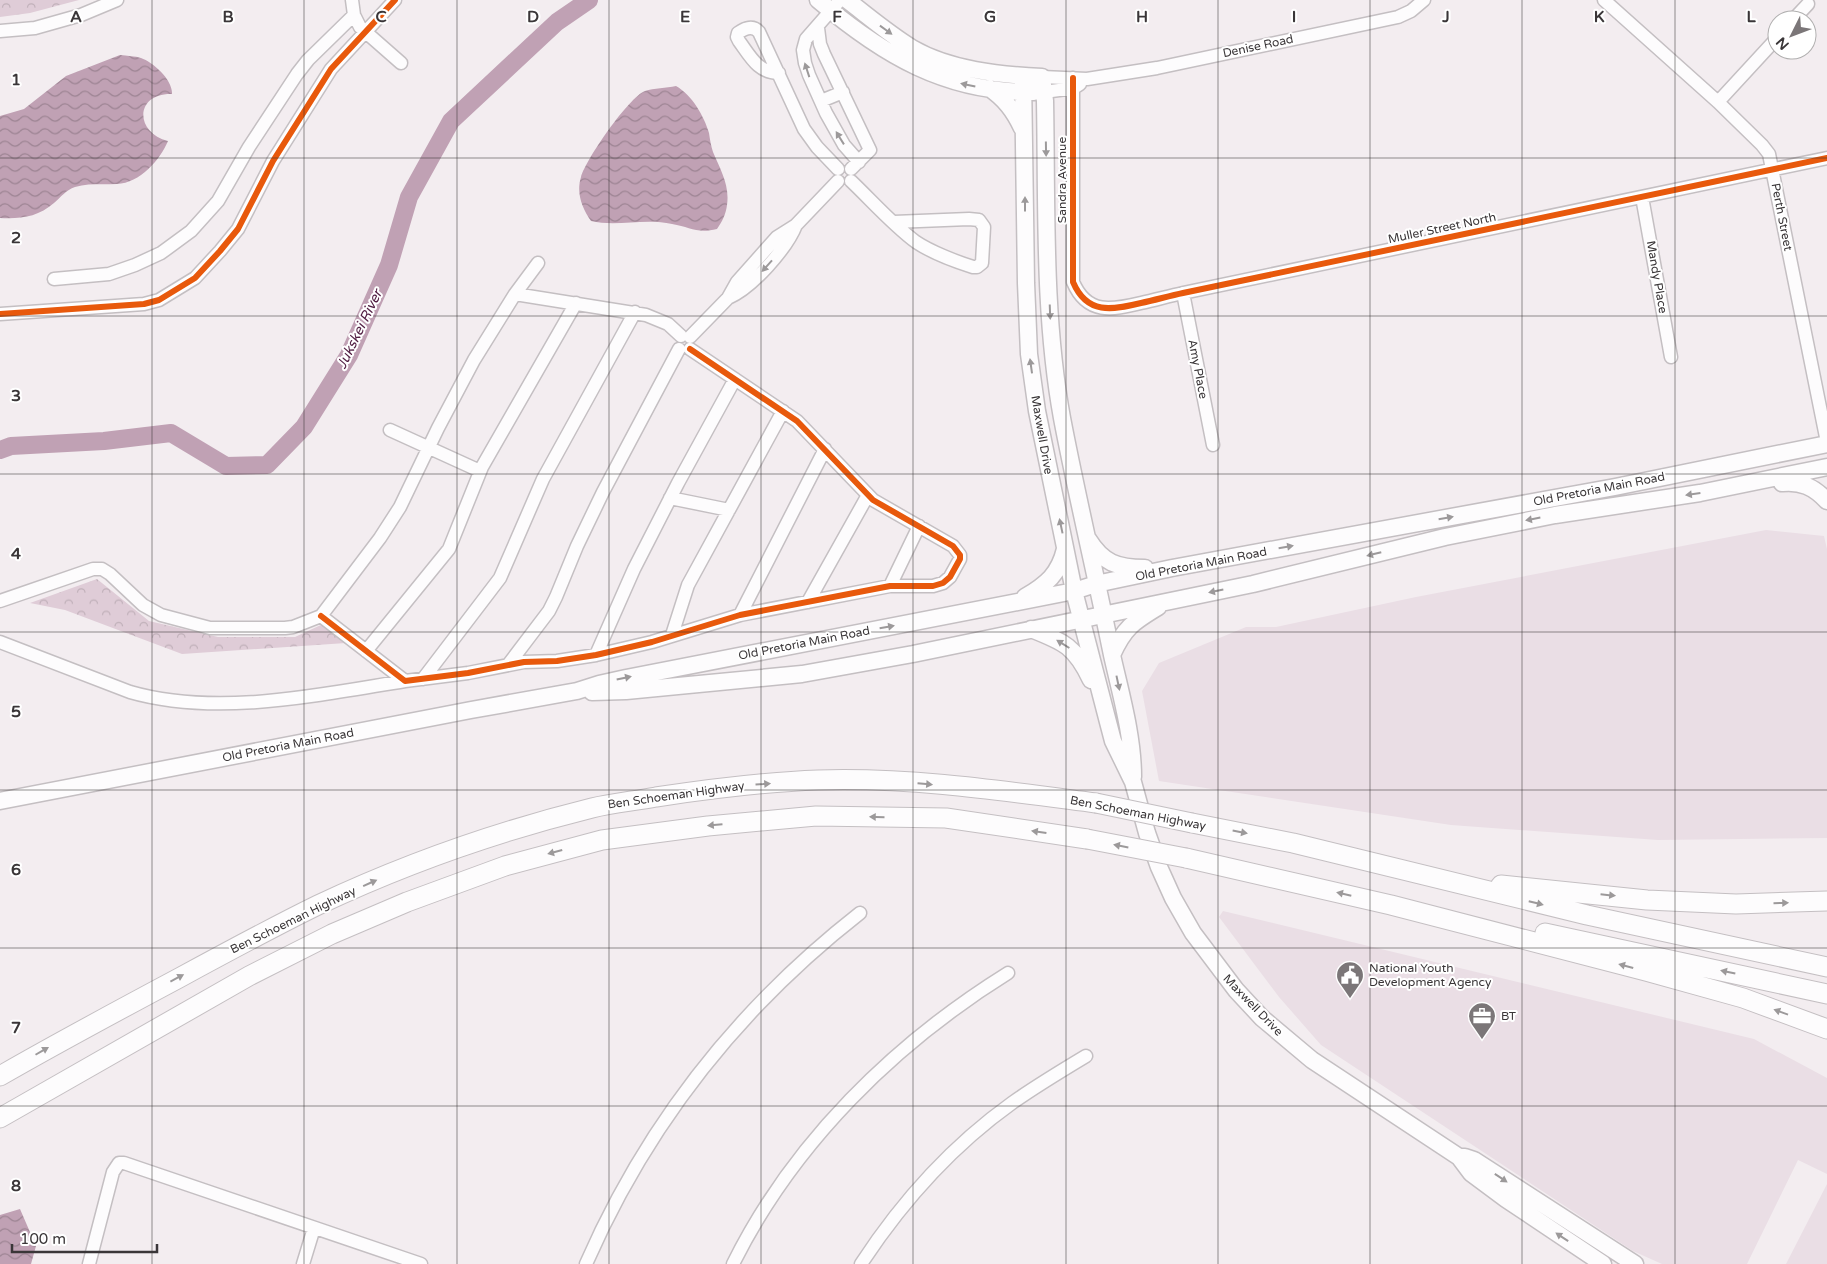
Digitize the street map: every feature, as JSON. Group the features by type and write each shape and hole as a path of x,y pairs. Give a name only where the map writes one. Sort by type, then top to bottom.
{"highway":[{"name":"Ben Schoeman Highway","path":"0,1076 62,1040 241,944 320,904 394,872 486,839 594,807 703,790 752,784 818,780 888,781 988,789 1096,803 1293,843 1404,870"},
{"path":"0,1118 249,976 332,934 407,902 505,866 602,840 708,826 816,816 946,818 1087,839 1186,858 1391,905 1637,968 1742,998 1827,1029"},
{"path":"1404,870 1501,885 1647,900 1736,904 1827,901"},
{"path":"1404,870 1586,916 1827,967"},
{"path":"1391,905 1576,939 1827,994"}],"main road":[{"path":"818,0 836,6 861,35 890,54 915,68 935,76 989,88 1023,84 1043,85"},
{"path":"847,0 887,31 913,48 932,57 1023,84"},
{"name":"Maxwell Drive","path":"1023,84 1029,354 1037,411 1074,591 1083,619 1113,741 1133,782"},
{"name":"Maxwell Drive","path":"1043,85 1051,334 1062,416 1130,743 1133,782 1147,834 1173,898 1193,933 1236,990 1262,1018 1312,1060 1459,1157 1471,1172 1506,1199 1603,1264"},
{"path":"989,88 999,95 1011,108 1025,135"},
{"name":"Old Pretoria Main Road","path":"0,801 577,691 626,678 1074,591 1096,584 1172,568 1615,487 1827,443"},
{"name":"Old Pretoria Main Road","path":"577,691 604,693 802,674 913,654 1253,584 1436,539 1555,515 1718,490 1827,467"},
{"path":"1718,490 1791,482 1800,483 1816,490 1827,501"},
{"path":"1086,535 1100,555 1120,567 1172,568"},
{"path":"1017,602 1040,588 1057,571 1065,547"},
{"path":"1112,655 1119,640 1130,625 1168,601"},
{"path":"1031,630 1060,642 1078,655 1084,664 1106,714"},
{"name":"Maxwell Drive","path":"1459,1157 1474,1160 1635,1264"}],"street":[{"path":"0,31 44,25 81,15 118,0"},
{"path":"352,0 354,15 360,27 401,63"},
{"path":"0,314 144,304 159,300 195,278 238,229 273,161 331,69 395,0"},
{"name":"Denise Road","path":"1074,83 1157,68 1398,17 1412,11 1424,0"},
{"name":"Perth Street","path":"1604,0 1718,102 1769,154 1827,443"},
{"path":"1803,10 1808,4"},
{"path":"836,6 806,39 803,50 805,63 821,101 844,145 847,172"},
{"path":"54,280 109,274 135,265 161,253 191,231 218,200 249,147 296,74 354,15"},
{"path":"508,665 549,611 603,492 685,343 728,298 733,289 747,279 778,245 790,239 796,225 870,150 824,54 820,44 818,28"},
{"path":"1718,102 1767,49"},
{"path":"779,74 810,138 847,172 894,222 924,247 973,267 977,267 982,263 984,227 979,220 894,222"},
{"path":"1043,85 1074,83"},
{"name":"Sandra Avenue","path":"1073,282 1074,83"},
{"path":"821,101 843,92"},
{"name":"Muller Street North","path":"1073,282 1084,300 1091,305 1110,309 1126,307 1183,293 1827,158"},
{"name":"Mandy Place","path":"1642,197 1671,357"},
{"path":"0,601 93,569 102,569 153,612 210,628 285,628 321,616 380,538 400,507 474,360 515,294 538,263"},
{"name":"Amy Place","path":"1183,293 1213,445"},
{"path":"0,642 130,692 149,697 202,703 275,701 524,662 557,661 596,656 652,642 740,615 890,586 923,587 943,583 950,576 960,559 960,555 953,546 884,507 868,495 802,426 685,343 668,324 657,318 636,312 515,294"},
{"path":"366,651 449,549 480,471 576,303"},
{"path":"423,679 500,578 543,479 636,312"},
{"path":"596,656 634,569 670,498 735,379"},
{"path":"672,635 688,584 783,411"},
{"path":"390,430 480,471"},
{"path":"740,615 825,449"},
{"path":"808,602 868,495"},
{"path":"670,498 729,510"},
{"path":"890,586 919,526"},
{"path":"321,616 405,681"},
{"path":"586,1264 644,1153 698,1073 774,988 860,912"},
{"path":"733,1264 763,1210 782,1182 833,1118 886,1064 974,994 1008,973"},
{"path":"861,1264 910,1199 957,1149 1010,1104 1086,1056"},
{"path":"88,1264 113,1172 118,1163 132,1165 421,1264"},
{"path":"303,1264 314,1228"}],"shaded area":[{"path":"1766,530 1824,536 1827,549 1827,838 1658,840 1451,825 1159,781 1142,691 1159,663 1246,627 1276,627 1416,597"},
{"path":"1223,911 1754,1039 1827,1078 1827,1174 1798,1160 1747,1264 1662,1264 1633,1251 1321,1045 1279,997 1219,917"},
{"path":"1827,1184 1827,1264 1786,1264"}],"green space":[{"path":"0,0 79,0 30,13 0,17"},
{"path":"97,579 149,621 218,637 295,637 323,624 346,643 182,654 65,610 30,603"}],"water":[{"path":"120,55 146,60 161,72 169,83 172,94 160,95 151,100 143,114 149,130 168,141 160,156 134,180 117,184 75,187 66,192 48,208 35,214 15,218 0,218 0,116 24,109 66,76"},
{"path":"676,86 692,100 701,113 709,133 713,152 724,177 728,198 725,215 719,226 717,229 704,231 662,222 601,223 591,221 585,211 579,189 581,177 599,143 619,116 638,96 645,91"},
{"path":"20,1209 36,1246 31,1264 0,1264 0,1215"}],"waterway":[{"name":"Jukskei River","path":"0,450 11,446 104,441 171,433 226,466 267,465 304,427 349,355 389,265 409,197 451,121 557,22 589,0"}],"cycle path":[{"path":"0,314 144,304 159,300 195,278 238,229 273,161 331,69 395,0"},
{"path":"1073,78 1073,282 1085,300 1101,308 1130,305 1827,158"},
{"path":"321,616 405,681 468,673 524,662 557,661 596,655 652,642 740,615 890,586 933,586 943,583 950,577 960,559 960,555 953,546 873,500 797,421 690,349"}],"place":[{"name":"National Youth Development Agency","path":"1350,999"},
{"name":"BT","path":"1482,1040"}]}
